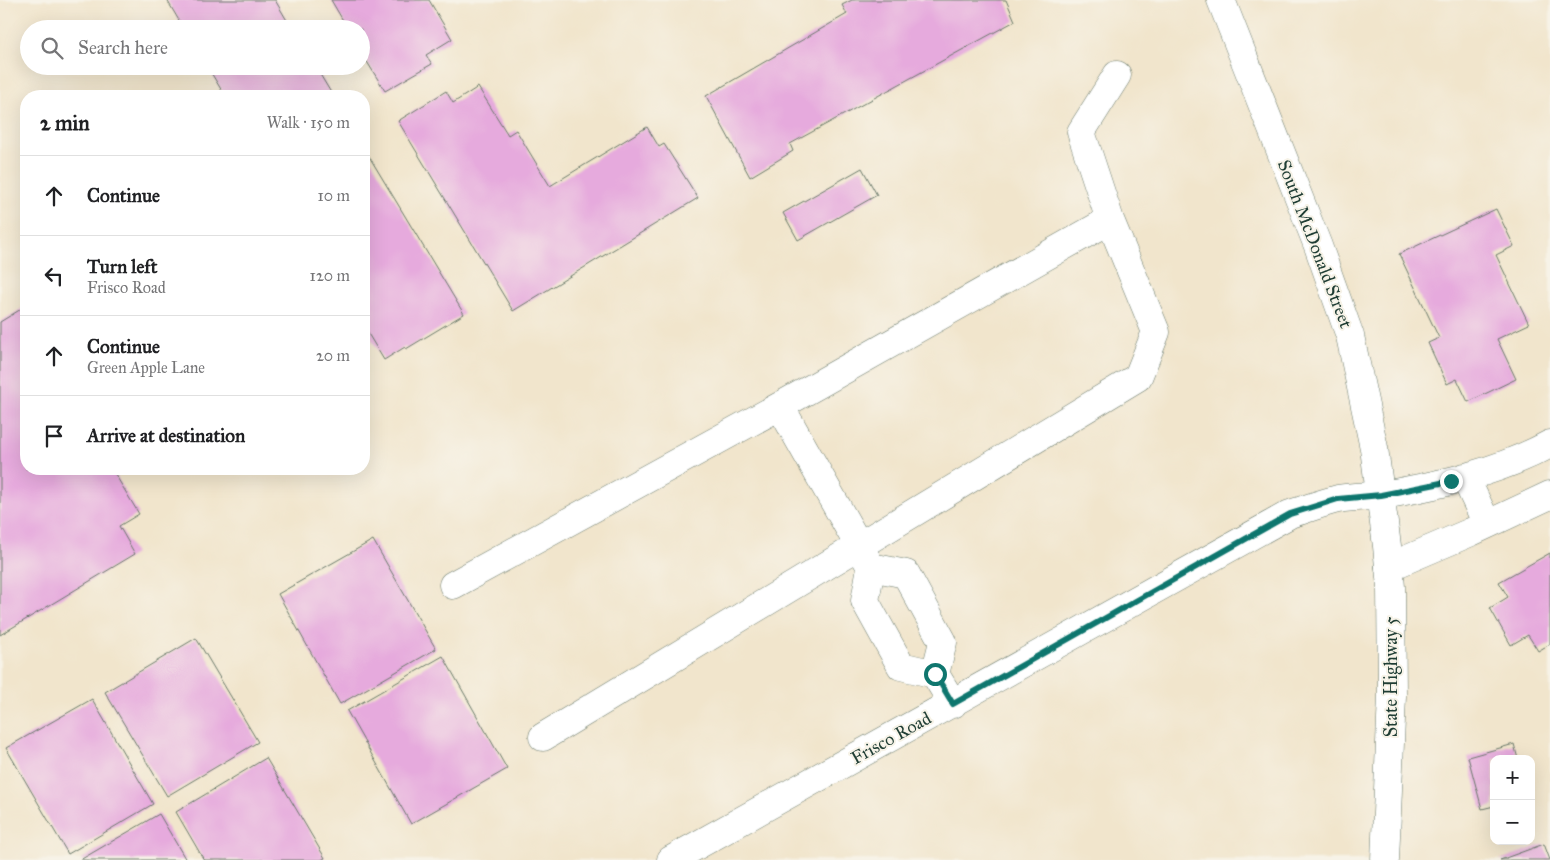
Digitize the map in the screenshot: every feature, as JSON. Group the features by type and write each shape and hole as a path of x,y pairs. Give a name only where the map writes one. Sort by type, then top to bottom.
{"street":[{"name":"South McDonald Street","path":"1221,0 1350,336 1369,419 1381,495"},
{"path":"543,737 865,557 1138,377 1156,332 1110,220 1081,132 1117,75"},
{"path":"453,585 780,406 1110,220"},
{"path":"780,406 865,557 866,601 901,666 935,674"},
{"name":"Frisco Road","path":"671,860 1290,514 1338,499 1381,495 1485,472 1527,456 1550,444"},
{"path":"1465,477 1487,524"},
{"name":"State Highway 5","path":"1381,495 1389,567 1392,641 1392,696 1386,860"},
{"path":"1389,567 1550,495"},
{"path":"865,557 906,574 943,642 935,674 953,704"}],"building":[{"path":"167,0 275,0 287,20 179,20"},
{"path":"331,0 429,0 452,39 426,55 432,64 385,91 370,67 370,20 343,20"},
{"path":"852,0 1006,0 1015,21 790,144 793,151 750,177 706,96 847,14 842,5"},
{"path":"212,75 320,75 329,90 221,90"},
{"path":"478,87 508,135 516,130 550,186 647,127 659,147 664,144 698,198 513,311 398,121 446,91 453,103"},
{"path":"370,158 464,314 384,360 370,337"},
{"path":"862,168 877,195 798,240 783,213"},
{"path":"1496,209 1514,246 1496,255 1529,324 1497,339 1516,379 1468,402 1457,379 1447,384 1428,343 1439,338 1399,254"},
{"path":"20,310 20,475 116,475 139,514 119,526 135,554 0,635 0,322"},
{"path":"373,540 436,649 340,704 278,594"},
{"path":"1550,553 1550,644 1538,651 1528,635 1511,645 1490,608 1508,597 1499,582"},
{"path":"196,638 258,742 167,796 105,692"},
{"path":"443,656 507,769 411,824 347,711"},
{"path":"92,699 153,804 68,854 6,748"},
{"path":"1514,744 1517,755 1490,755 1490,807 1482,809 1468,757"},
{"path":"266,758 325,858 321,860 204,860 176,812"},
{"path":"159,814 186,860 80,860"},
{"path":"1544,844 1550,860 1500,860"}],"route":[{"path":"935,674 953,704 1290,514 1338,499 1381,495 1451,481"}]}
